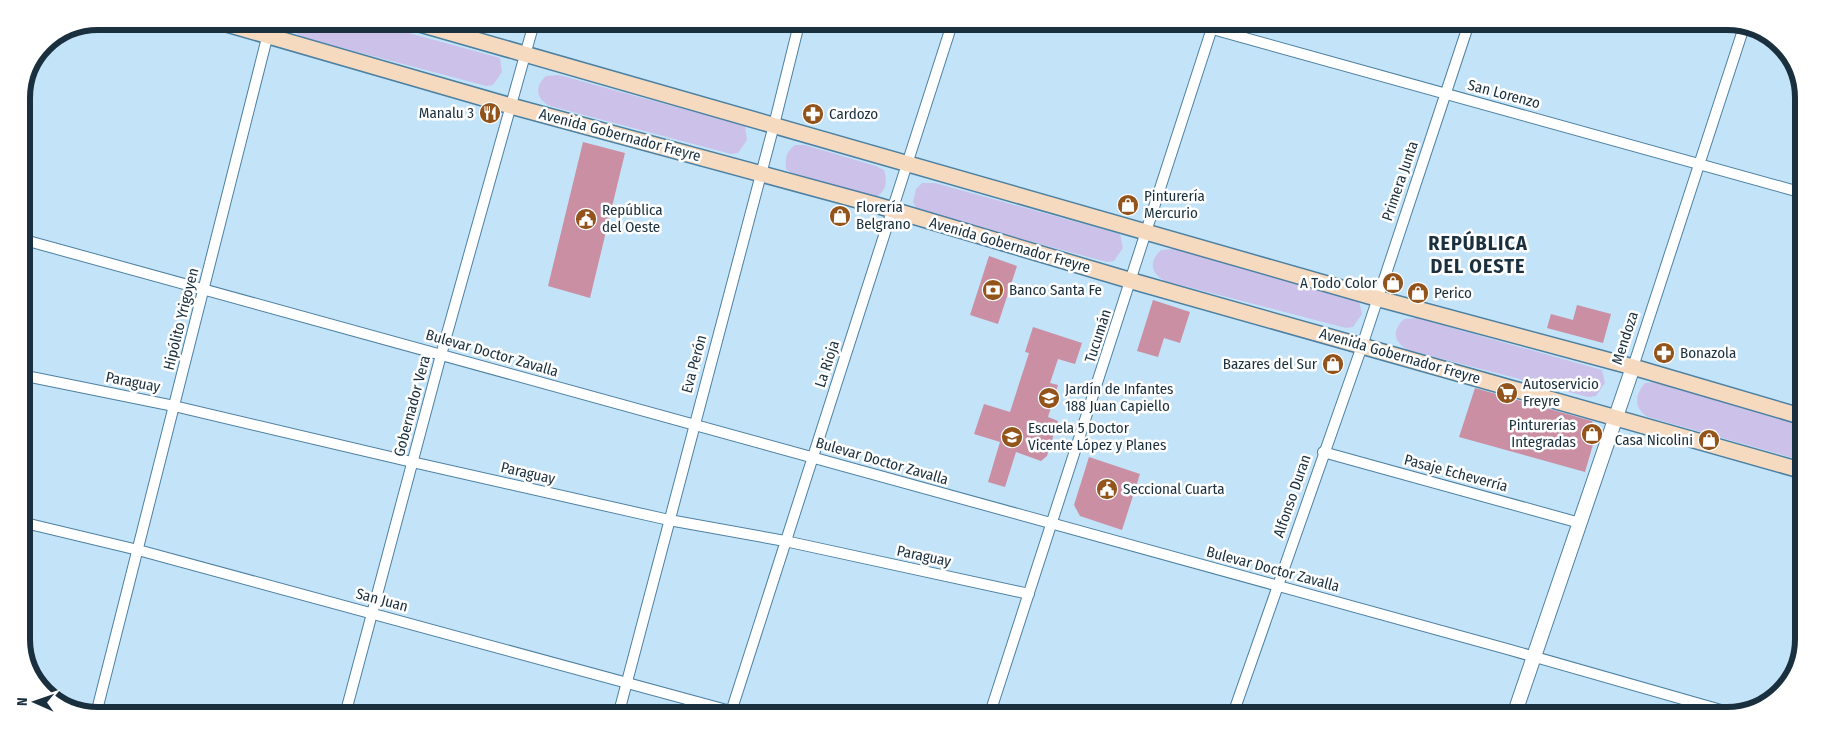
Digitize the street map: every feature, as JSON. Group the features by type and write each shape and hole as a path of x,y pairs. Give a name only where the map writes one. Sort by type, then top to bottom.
{"main road":[{"name":"Avenida Gobernador Freyre","path":"272,30 511,106 892,210 1795,469"},
{"path":"441,30 1376,298 1633,367 1795,415"}],"street":[{"name":"Hipólito Yrigoyen","path":"98,707 269,30"},
{"name":"Gobernador Vera","path":"347,707 441,355 532,30"},
{"name":"Eva Perón","path":"620,707 798,30"},
{"name":"La Rioja","path":"734,707 906,162 950,30"},
{"name":"Tucumán","path":"992,707 1132,280 1211,30"},
{"name":"San Lorenzo","path":"1222,30 1795,191"},
{"name":"Primera Junta","path":"1362,346 1376,298 1467,30"},
{"name":"Mendoza","path":"1517,707 1616,418 1742,32"},
{"name":"Bulevar Doctor Zavalla","path":"30,241 1277,585 1711,707"},
{"name":"Alfonso Duran","path":"1235,707 1323,452 1362,346"},
{"name":"Paraguay","path":"30,377 174,406 669,520 785,541 1029,594"},
{"name":"Pasaje Echeverría","path":"1323,452 1580,523"},
{"name":"San Juan","path":"30,524 138,550 714,707"}],"shaded area":[{"path":"295,30 398,30 500,58 502,72 493,85 486,86 305,38 297,34"},
{"path":"559,75 745,126 747,140 738,153 731,154 550,106 539,96 538,88 546,76"},
{"path":"795,145 805,145 876,166 884,170 885,187 881,193 873,198 796,176 786,169 786,158"},
{"path":"922,183 935,183 1120,234 1123,248 1114,261 1107,262 926,214 917,210 913,202 916,189"},
{"path":"1174,249 1359,301 1362,314 1353,327 1346,328 1165,281 1154,271 1154,258 1161,250"},
{"path":"1417,318 1602,370 1605,383 1596,396 1588,397 1408,350 1397,340 1397,327 1404,319"},
{"path":"1655,382 1795,424 1795,459 1648,417 1640,410 1637,402 1639,392 1645,383"}],"building":[{"name":"República del Oeste","path":"583,142 625,153 590,298 548,286"},
{"name":"Banco Santa Fe","path":"989,256 1017,266 998,324 970,315"},
{"path":"1153,300 1190,312 1180,343 1164,338 1158,357 1137,351"},
{"path":"1577,305 1611,314 1603,343 1547,328 1551,314 1573,320"},
{"path":"1033,327 1082,343 1075,364 1058,359 1050,383 1058,385 1048,417 1058,421 1047,456 1041,461 1016,452 1005,487 988,482 1000,442 974,434 984,404 1010,412 1029,353 1025,352"},
{"path":"1475,388 1592,421 1597,431 1585,472 1459,437"},
{"name":"Seccional Cuarta","path":"1089,457 1140,474 1122,530 1080,516 1074,505"}],"place":[{"name":"Manalu 3","path":"490,113"},
{"name":"Cardozo","path":"813,114"},
{"name":"Pinturería Mercurio","path":"1128,205"},
{"name":"Florería Belgrano","path":"840,216"},
{"name":"República del Oeste","path":"586,219"},
{"name":"A Todo Color","path":"1393,283"},
{"name":"Banco Santa Fe","path":"993,290"},
{"name":"Perico","path":"1418,293"},
{"name":"Bonazola","path":"1664,353"},
{"name":"Bazares del Sur","path":"1333,364"},
{"name":"Autoservicio Freyre","path":"1507,393"},
{"name":"Jardín de Infantes 188 Juan Capiello","path":"1049,398"},
{"name":"Pinturerías Integradas","path":"1592,434"},
{"name":"Escuela 5 Doctor Vicente López y Planes","path":"1012,437"},
{"name":"Casa Nicolini","path":"1709,440"},
{"name":"Seccional Cuarta","path":"1107,489"}],"district":[{"name":"REPÚBLICA DEL OESTE","path":"1478,254"}]}
